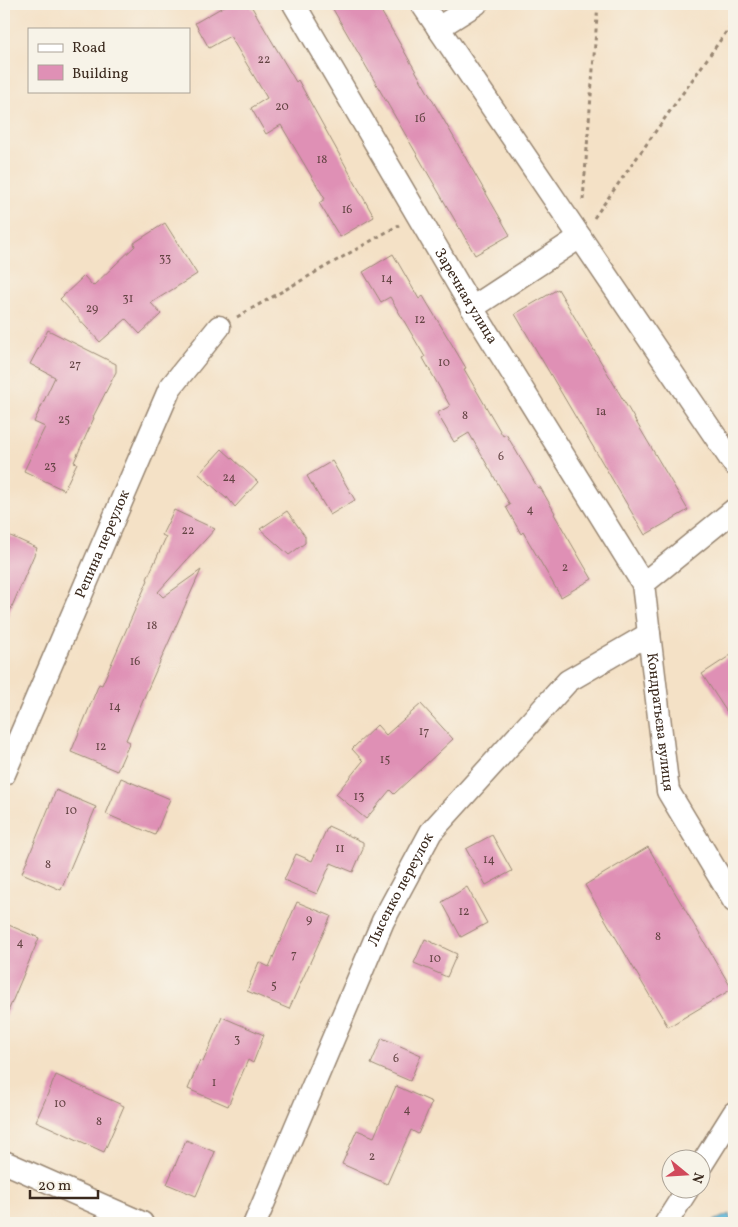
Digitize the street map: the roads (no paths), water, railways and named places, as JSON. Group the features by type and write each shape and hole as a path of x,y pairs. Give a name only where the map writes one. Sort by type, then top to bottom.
{"street":[{"name":"Заречная улица","path":"294,4 472,308 643,584"},
{"path":"422,4 580,237 731,453"},
{"path":"438,28 476,4"},
{"path":"472,308 580,237"},
{"name":"Репина переулок","path":"4,774 170,388 219,327"},
{"path":"643,584 734,510"},
{"name":"Кондратьєва вулиця","path":"643,584 668,791 734,901"},
{"name":"Лысенко переулок","path":"255,1223 383,921 431,832 568,680 649,634"},
{"path":"710,1151 734,1113"},
{"path":"4,1162 142,1223"},
{"path":"666,1223 680,1200"}],"water":[{"path":"729,1214 732,1223 709,1223"}]}
